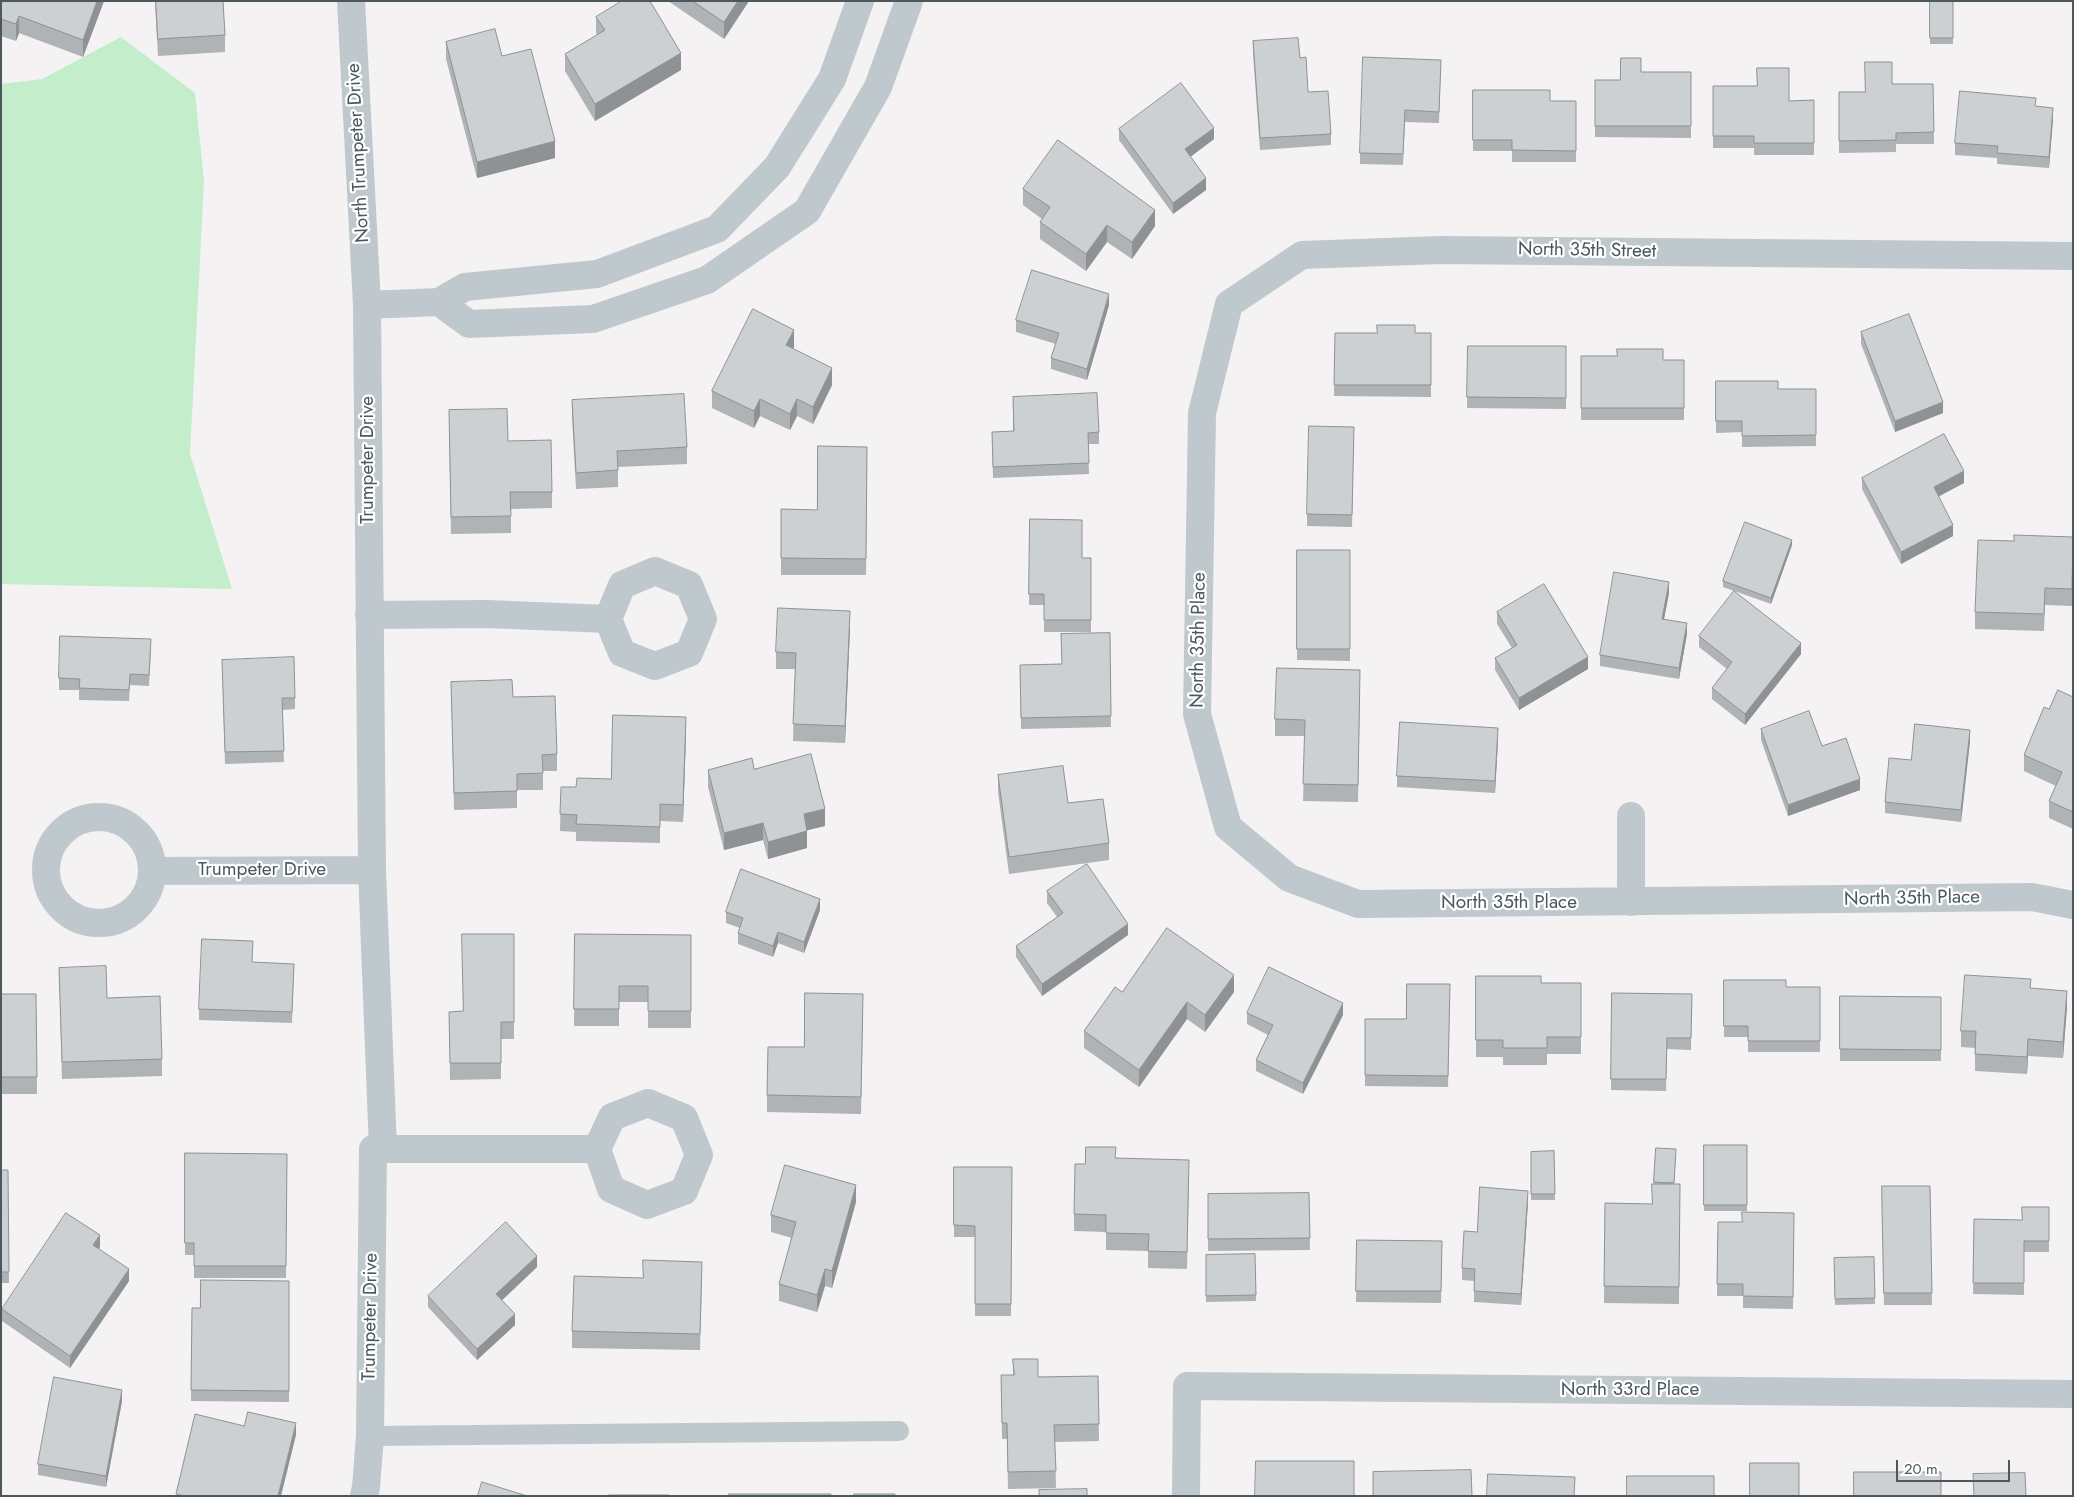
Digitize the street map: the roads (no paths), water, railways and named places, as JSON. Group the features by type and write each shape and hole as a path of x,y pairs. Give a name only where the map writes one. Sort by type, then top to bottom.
{"street":[{"name":"North Trumpeter Drive","path":"351,1 367,305"},
{"path":"367,305 439,302 465,287 597,274 717,228 777,167 832,79 860,1"},
{"path":"439,302 469,324 593,319 707,280 807,211 878,87 909,1"},
{"name":"North 35th Street","path":"1202,413 1229,304 1302,255 1441,250 2073,256"},
{"name":"Trumpeter Drive","path":"364,1496 370,1436 373,1149 383,1150 372,870 367,305"},
{"name":"North 35th Place","path":"1202,413 1197,714 1228,828 1289,878 1358,904 2032,897 2073,905"},
{"path":"369,615 488,614 608,619"},
{"path":"1631,816 1631,902"},
{"name":"Trumpeter Drive","path":"153,871 372,870"},
{"path":"383,1150 597,1149"},
{"name":"North 33rd Place","path":"1186,1496 1187,1386 2073,1394"}],"lane":[{"path":"370,1436 899,1431"}]}
